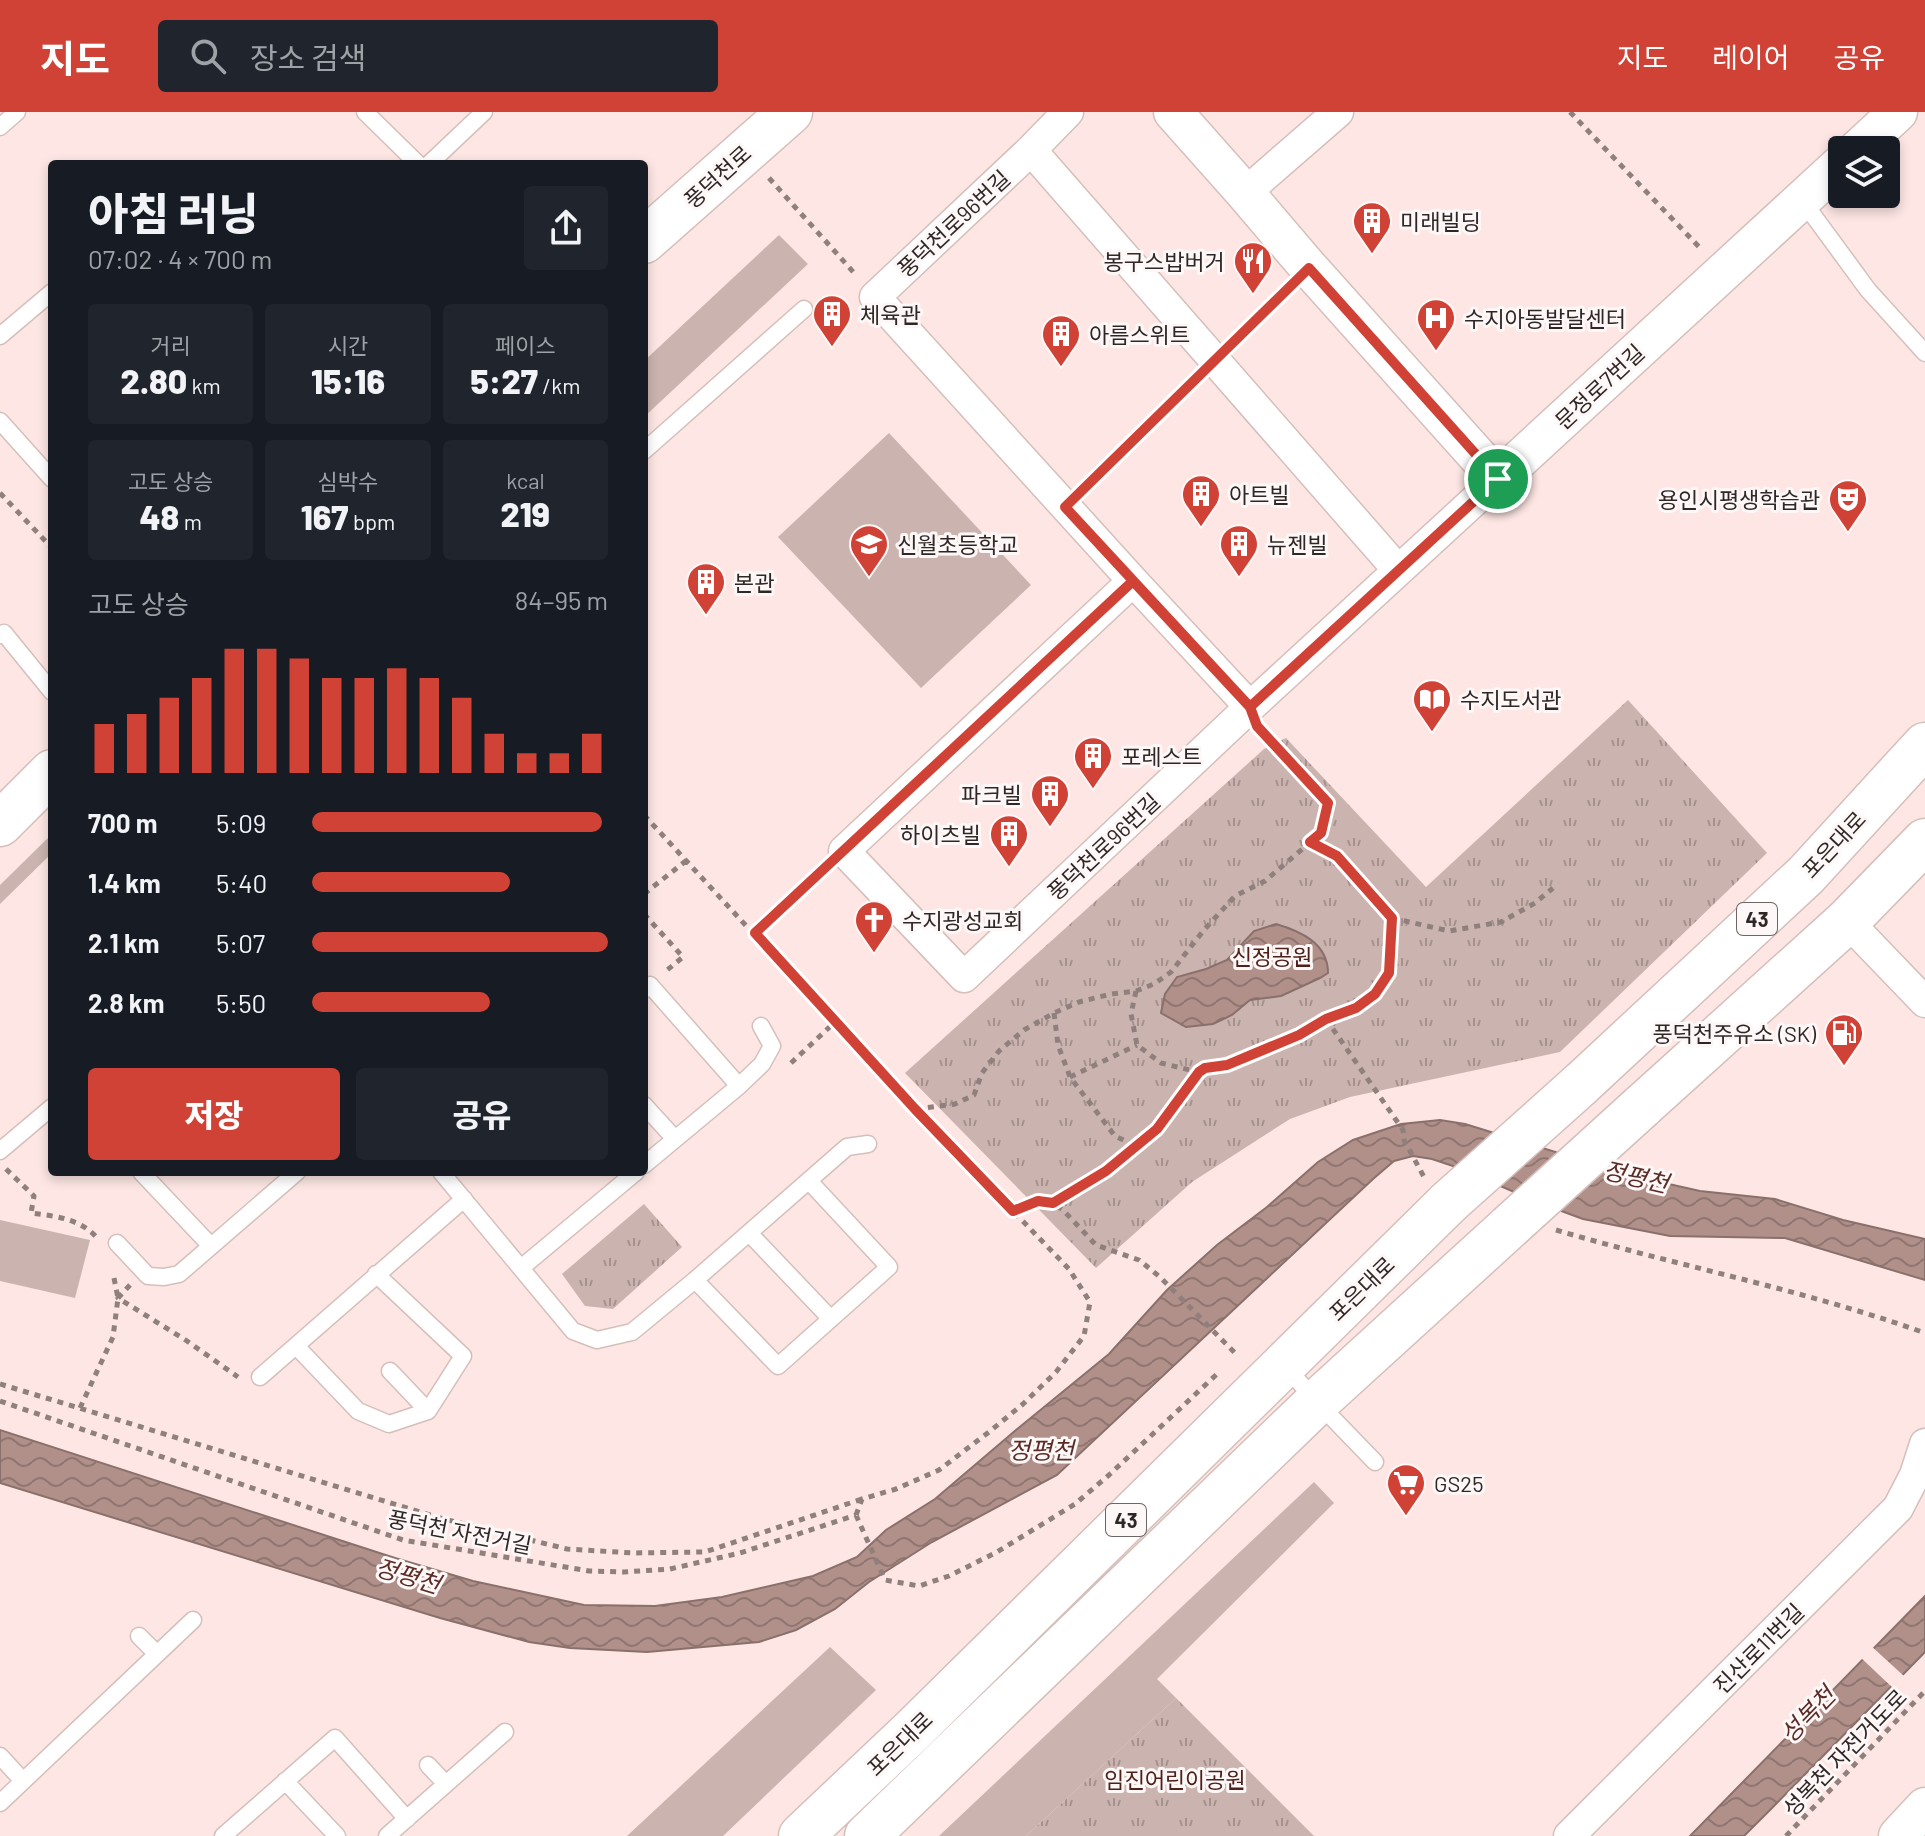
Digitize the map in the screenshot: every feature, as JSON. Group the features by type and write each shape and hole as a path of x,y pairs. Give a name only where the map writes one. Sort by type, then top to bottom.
{"main road":[{"name":"풍덕천로","path":"648,237 790,112"},
{"name":"포은대로","path":"801,1836 912,1731 1284,1364 1437,1191 1581,1084 1806,875 1925,745"},
{"path":"0,824 48,776"},
{"name":"43","path":"1847,921 1925,841"},
{"name":"포은대로","path":"867,1836 1317,1402 1847,921"}],"street":[{"name":"풍덕천로96번길","path":"875,297 1068,112"},
{"path":"1173,112 1498,479"},
{"path":"1245,193 1338,112"},
{"path":"1872,136 1898,112"},
{"path":"1031,150 1398,570"},
{"name":"문정로7번길","path":"1250,707 1828,176"},
{"path":"875,297 1250,707"},
{"path":"844,851 1133,581"},
{"name":"풍덕천로96번길","path":"844,851 964,977 1250,707"},
{"path":"1847,921 1925,1002"},
{"name":"진산로11번길","path":"1569,1836 1898,1508 1915,1475 1925,1444"},
{"path":"1898,1836 1925,1807"}],"lane":[{"path":"0,127 17,112"},
{"path":"365,112 414,160"},
{"path":"433,160 484,112"},
{"path":"1802,200 1868,290 1925,353"},
{"path":"0,336 48,295"},
{"path":"648,447 804,309"},
{"path":"0,421 48,475"},
{"path":"0,635 4,633 48,687"},
{"path":"648,988 739,1086"},
{"path":"648,1162 762,1064 772,1046 761,1026"},
{"path":"648,1109 675,1139"},
{"path":"0,1151 48,1110"},
{"path":"444,1176 573,1331 597,1340 632,1332 847,1147 868,1144"},
{"path":"145,1176 211,1246"},
{"path":"109,1243 148,1276 179,1274 292,1176"},
{"path":"521,1268 631,1176"},
{"path":"695,1280 778,1366 889,1267 809,1181"},
{"path":"260,1377 464,1199"},
{"path":"749,1233 831,1319"},
{"path":"296,1346 358,1411 389,1424 428,1411 463,1356 376,1274"},
{"path":"1284,1364 1375,1462"},
{"path":"390,1371 428,1411"},
{"path":"0,1803 193,1620"},
{"path":"139,1636 157,1654"},
{"path":"387,1836 505,1732"},
{"path":"232,1833 335,1738 407,1819"},
{"path":"0,1756 23,1781"},
{"path":"428,1765 446,1784"},
{"path":"285,1781 337,1836"}],"path":[{"path":"1570,112 1723,272"},
{"path":"744,151 875,297"},
{"path":"1065,507 1309,268"},
{"path":"0,493 48,544"},
{"path":"915,1109 955,1104 974,1095 982,1073 999,1051 1024,1030 1054,1013 1079,1002 1136,991 1154,984 1171,972 1235,896 1265,881 1321,833 1328,803 1257,726 1250,707"},
{"path":"0,1384 440,1518 567,1549 633,1553 705,1552 896,1489 939,1470 1023,1404 1056,1372 1084,1336 1090,1302 1069,1269 915,1109 648,819"},
{"path":"1310,842 1337,856 1392,918 1449,931 1501,922 1535,903 1553,888"},
{"path":"755,933 844,851"},
{"path":"648,891 687,860"},
{"path":"648,918 683,957 648,986"},
{"path":"1053,1203 1106,1171 1157,1129 1205,1068 1227,1065 1299,1035 1326,1019 1356,1008 1375,994 1389,973 1392,918"},
{"path":"1136,991 1131,1014 1137,1045 1161,1063 1199,1072"},
{"path":"1054,1013 1058,1045 1070,1077 1115,1136 1136,1146"},
{"path":"1326,1019 1403,1130 1404,1140 1437,1191"},
{"path":"1070,1077 1137,1045"},
{"path":"0,1163 34,1196 31,1213 65,1217 109,1243"},
{"path":"1013,1211 1038,1201 1053,1203 1096,1245 1139,1260 1160,1277 1238,1356"},
{"path":"80,1408 113,1337 118,1298 112,1268"},
{"path":"118,1298 246,1382 260,1377"},
{"name":"풍덕천 자전거길","path":"1,1401 403,1540 589,1571 670,1569 740,1553 856,1515"},
{"path":"862,1499 856,1515 885,1580"},
{"name":"성복천 자전거도로","path":"1786,1836 1925,1691"}],"green space":[{"path":"779,235 808,264 648,413 648,357"},
{"path":"889,433 1031,585 921,688 778,537"},
{"name":"신정공원","path":"1628,700 1767,853 1560,1052 1350,1097 1290,1119 1192,1182 1096,1268 905,1073 1264,749 1286,738 1426,887"},
{"path":"48,838 48,857 0,904 0,885"},
{"path":"644,1204 682,1247 613,1309 585,1306 562,1274"},
{"path":"0,1220 90,1240 75,1298 0,1281"},
{"path":"1314,1482 1334,1503 1157,1679 1176,1698 1026,1836 939,1836"},
{"path":"830,1647 876,1690 723,1836 627,1836"},
{"name":"임진어린이공원","path":"1176,1698 1314,1836 1026,1836"}],"water":[{"path":"1276,924 1294,930 1318,946 1327,963 1328,973 1281,996 1250,1000 1232,1015 1213,1024 1186,1027 1161,1013 1165,994 1177,977 1227,960 1254,931"},
{"name":"정평천","path":"1440,1120 1465,1124 1633,1176 1700,1191 1775,1199 1843,1220 1925,1239 1925,1280 1785,1238 1670,1236 1583,1219 1432,1159 1413,1156 1394,1161 1057,1475 932,1542 869,1582 835,1609 796,1630 759,1642 647,1652 570,1648 529,1642 440,1618 0,1483 0,1430 395,1558 473,1581 584,1605 655,1606 722,1597 813,1576 857,1557 886,1530 935,1499 1109,1354 1167,1290 1318,1162 1353,1140 1401,1124"},
{"path":"1925,1596 1925,1652 1744,1836 1690,1836"}],"pier":[{"path":"1870,1645 1905,1677 1894,1689 1859,1656"}],"place":[{"name":"미래빌딩","path":"1372,255"},
{"name":"봉구스밥버거","path":"1253,295"},
{"name":"체육관","path":"832,348"},
{"name":"수지아동발달센터","path":"1436,352"},
{"name":"아름스위트","path":"1061,368"},
{"name":"아트빌","path":"1201,528"},
{"name":"용인시평생학습관","path":"1848,533"},
{"name":"신월초등학교","path":"869,578"},
{"name":"뉴젠빌","path":"1239,578"},
{"name":"본관","path":"706,616"},
{"name":"수지도서관","path":"1432,733"},
{"name":"포레스트","path":"1093,790"},
{"name":"파크빌","path":"1050,828"},
{"name":"하이츠빌","path":"1009,868"},
{"name":"수지광성교회","path":"874,954"},
{"name":"풍덕천주유소 (SK)","path":"1844,1067"},
{"name":"GS25","path":"1406,1517"}],"route":[{"path":"1498,479 1250,707 1133,581 755,933 915,1109 1013,1211 1038,1201 1053,1203 1106,1171 1157,1129 1205,1068 1227,1065 1356,1008 1375,994 1389,973 1392,918 1337,856 1310,842 1321,833 1328,803 1257,726 1250,707 1065,507 1309,268 1498,479"}],"water label":[{"name":"성복천","path":"1807,1714"}]}
